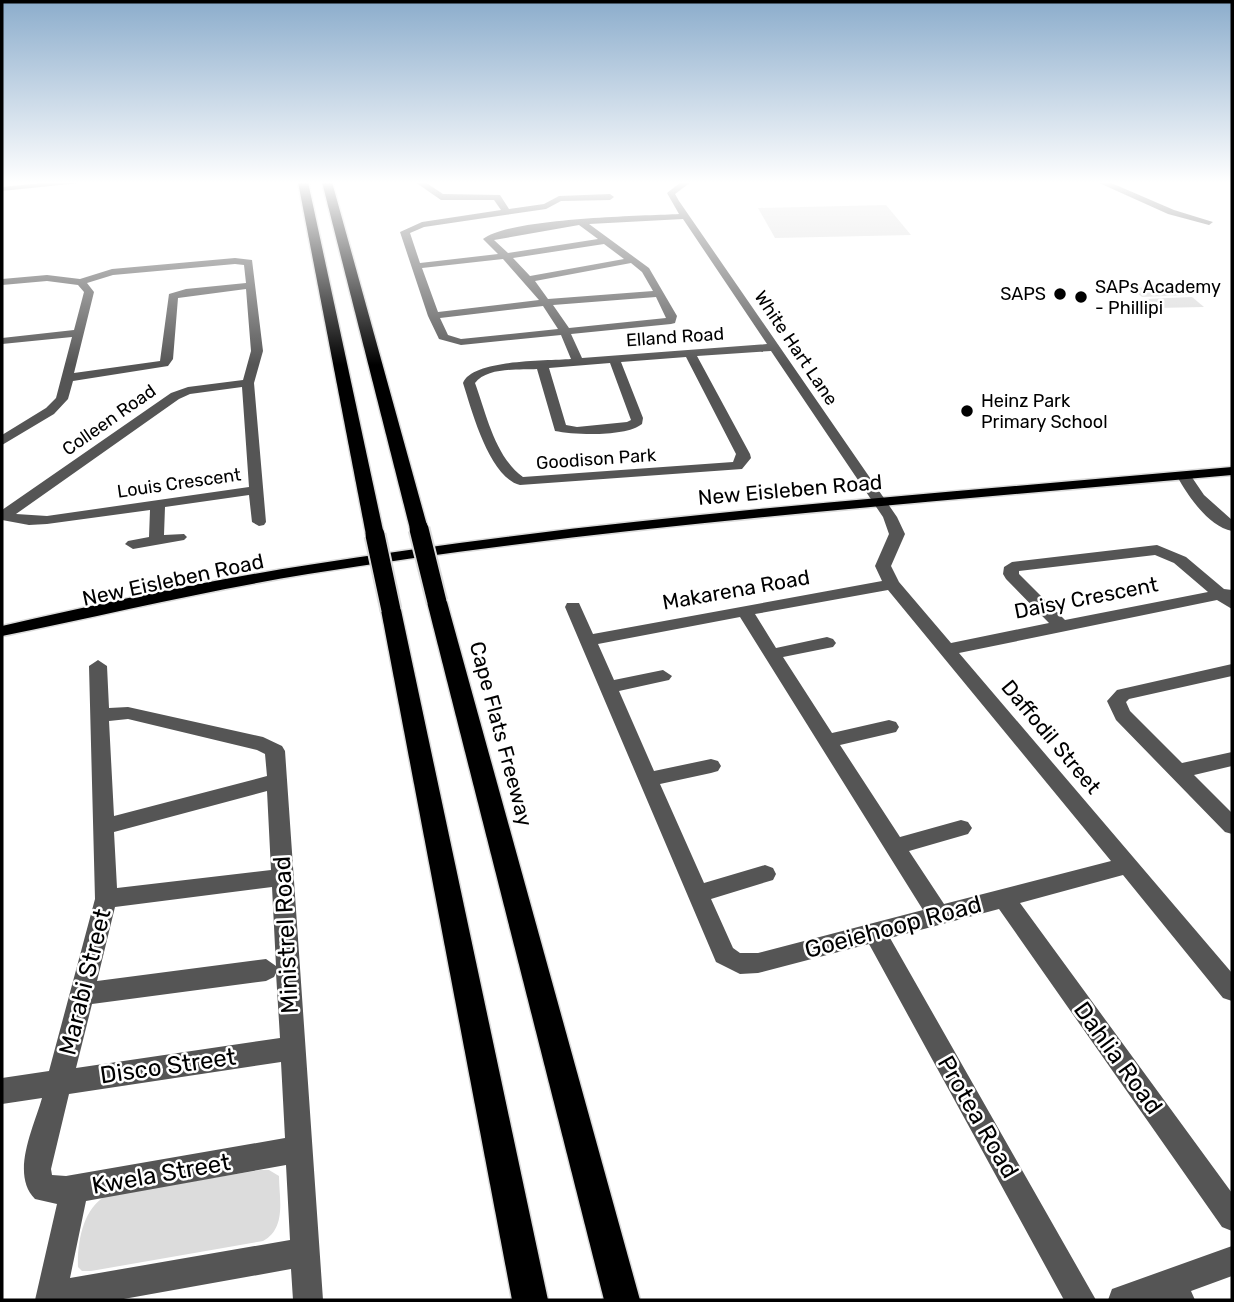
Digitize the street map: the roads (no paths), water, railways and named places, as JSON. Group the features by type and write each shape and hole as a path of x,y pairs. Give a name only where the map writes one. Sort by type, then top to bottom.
{"highway":[{"path":"315,243 530,1300"},
{"name":"Cape Flats Freeway","path":"343,243 622,1300"}],"main road":[{"name":"New Eisleben Road","path":"2,631 150,597 305,568 495,542 880,504 1181,479 1232,471"},
{"name":"New Eisleben Road","path":"2,642 354,562"}],"street":[{"path":"407,243 443,337 455,342 668,322 672,316 646,270 608,243"},
{"path":"490,243 528,279 545,302 566,331 578,362"},
{"path":"416,266 506,257 594,243"},
{"name":"White Hart Lane","path":"703,243 880,504"},
{"name":"Louis Crescent","path":"2,515 38,521 256,490 248,383 257,351 251,264 242,260 112,272 81,282"},
{"path":"528,279 633,260"},
{"path":"2,282 47,278 81,282 89,292 68,378 57,404 2,441"},
{"path":"68,378 164,364 167,359 173,296 186,292 252,285"},
{"path":"433,316 545,302 659,294"},
{"path":"2,341 79,332"},
{"name":"Elland Road","path":"542,365 774,347"},
{"name":"Goodison Park","path":"542,365 483,372 470,379 482,422 514,478 545,481 737,466 744,458 743,454 690,354"},
{"path":"542,365 560,428 577,431 631,426 637,418 614,359"},
{"name":"Colleen Road","path":"2,515 175,396 195,390 248,383"},
{"path":"1181,479 1208,508 1232,527"},
{"path":"256,490 258,522"},
{"path":"156,540 158,504"},
{"path":"880,504 897,534 883,566 892,584"},
{"path":"133,544 179,537"},
{"path":"1061,626 1014,579 1011,574 1012,567 1157,550 1180,560 1228,597"},
{"name":"Makarena Road","path":"588,640 892,584"},
{"name":"Daffodil Street","path":"892,584 1232,990"},
{"name":"Daisy Crescent","path":"948,649 1228,597"},
{"name":"Goeiehoop Road","path":"573,607 695,894 724,955 738,963 758,963 1129,865"},
{"path":"744,611 939,916"},
{"path":"772,654 827,643"},
{"name":"Marabi Street","path":"37,1169 106,899 99,666"},
{"path":"1232,670 1118,697 1117,706 1232,826"},
{"path":"607,687 663,676"},
{"name":"Ministrel Road","path":"99,715 128,713 263,744 275,751 309,1300"},
{"path":"827,741 888,727"},
{"path":"1179,771 1232,759"},
{"path":"646,780 711,765"},
{"path":"104,827 277,781"},
{"path":"894,847 961,828"},
{"path":"695,894 765,874"},
{"path":"106,899 283,877"},
{"name":"Dahlia Road","path":"1004,898 1232,1217"},
{"name":"Protea Road","path":"875,933 1081,1300"},
{"path":"82,994 266,970"},
{"name":"Disco Street","path":"2,1091 293,1048"},
{"name":"Kwela Street","path":"37,1169 39,1183 45,1189 74,1189 299,1149"},
{"path":"74,1189 50,1299 306,1252"},
{"path":"1123,1300 1175,1292 1232,1261"}],"place":[{"name":"SAPS","path":"1060,294"},
{"name":"SAPs Academy - Phillipi","path":"1081,297"},
{"name":"Heinz Park Primary School","path":"967,411"}]}
